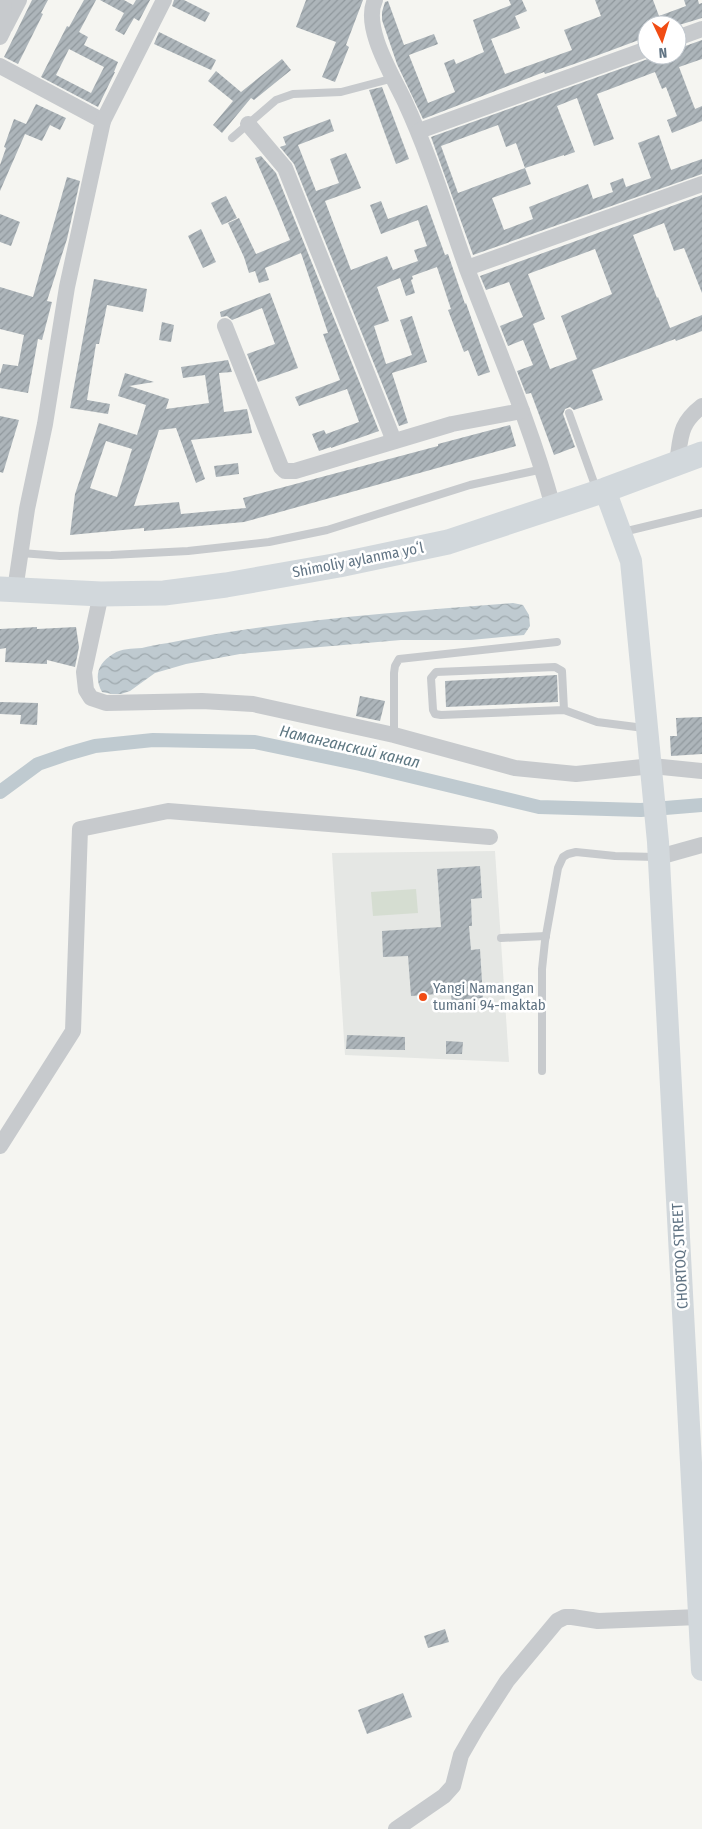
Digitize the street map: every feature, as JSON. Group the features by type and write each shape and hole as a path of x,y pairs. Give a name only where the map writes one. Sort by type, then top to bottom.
{"main road":[{"name":"Shimoliy aylanma yoʻl","path":"7,590 101,594 164,592 226,585 339,565 448,542 602,491 702,454"},
{"name":"CHORTOQ STREET","path":"602,491 621,532 631,560 659,849 702,1670"}],"street":[{"path":"1,34 4,0"},
{"path":"1,34 19,0"},
{"path":"7,590 20,553 45,424 67,287 103,121 164,0"},
{"path":"375,0 371,16 377,42 419,131 467,268 543,469 554,507"},
{"path":"687,34 702,29"},
{"path":"419,131 637,53"},
{"path":"0,66 103,121"},
{"path":"248,124 285,168 394,441"},
{"path":"467,268 702,184"},
{"path":"225,326 281,467 285,471 295,471 452,424 522,411"},
{"path":"676,464 682,428 690,415 702,406"},
{"path":"101,594 84,672 86,690 91,698 106,703 202,701 253,704 394,736 515,768 576,774 702,771"},
{"path":"0,1146 73,1031 80,829 168,811 490,836"},
{"path":"659,849 702,844"},
{"path":"396,1829 440,1800 453,1786 461,1755 476,1729 507,1681 557,1621 565,1617 598,1622 699,1617"}],"lane":[{"path":"232,138 276,100 293,94 342,92 394,78"},
{"path":"569,413 602,491"},
{"path":"20,553 60,556 111,555 188,551 269,542 327,530 470,485 543,469"},
{"path":"621,532 702,513"},
{"path":"394,736 394,674 395,666 399,659 557,642"},
{"path":"564,710 562,671 555,667 436,672 431,678 433,710 435,714 564,710 597,722 648,728"},
{"path":"542,1071 542,969 558,868 563,857 576,852 615,856 659,849"},
{"path":"501,938 546,936"}],"shaded area":[{"name":"Yangi Namangan tumani 94-maktab","path":"495,851 509,1062 345,1055 332,853"},
{"path":"416,889 418,913 373,916 371,892"}],"water":[{"path":"513,603 523,605 529,615 530,626 524,635 471,640 401,640 240,654 186,664 155,673 130,691 121,694 102,692 98,681 98,671 103,662 116,652 123,650 254,628 383,614"}],"building":[{"path":"32,0 48,0 18,64 4,57"},
{"path":"84,0 96,0 79,32 88,37 84,45 118,62 98,107 41,77 67,26 69,27","holes":["69,49 104,67 91,93 56,75"]},
{"path":"100,0 124,0 133,5 136,0 150,0 139,21 134,18 124,35 115,30 124,13"},
{"path":"174,0 184,0 210,13 205,22 172,6"},
{"path":"306,0 363,0 346,45 349,47 335,82 322,77 336,42 296,27"},
{"path":"509,0 522,0 527,11 515,16 520,28 491,39 505,74 572,50 564,30 601,16 595,0 653,0 659,15 637,15 637,41 545,74 544,72 423,119 397,64 382,20 385,2 388,1 404,45 434,34 438,44 409,55 428,103 455,92 444,63 454,59 456,64 484,52 473,20 511,5"},
{"path":"684,0 698,0 699,4 702,3 702,18 687,23 687,15 662,15 686,6"},
{"path":"159,32 216,60 211,70 154,44"},
{"path":"702,40 702,59 687,64 687,45"},
{"path":"282,59 291,70 254,100 251,98 222,133 213,125 233,101 208,81 216,71 241,92"},
{"path":"637,63 637,65 685,65 679,67 695,109 702,106 702,121 672,133 667,120 677,116 666,87 662,89 655,72 597,94 614,139 594,146 577,98 557,106 575,152 525,168 531,184 492,198 504,230 533,219 529,207 588,184 593,199 613,192 610,183 623,178 626,187 651,178 638,143 659,135 671,170 702,159 702,174 473,255 431,137","holes":["498,125 506,147 516,143 525,168 458,193 441,146"]},
{"path":"382,87 409,159 396,164 369,90"},
{"path":"36,104 66,118 60,130 50,125 42,141 25,134 0,191 0,165 14,119 26,124"},
{"path":"330,119 334,131 298,145 316,191 339,183 330,159 346,153 356,176 361,188 325,201 351,270 387,256 393,270 418,261 414,250 427,246 418,220 381,234 370,205 381,201 388,219 427,205 445,255 448,254 490,372 478,376 468,350 464,352 448,310 451,309 437,267 412,276 413,279 411,280 415,293 406,296 400,278 377,287 389,321 374,326 386,364 412,355 400,320 412,316 427,362 392,373 408,423 399,426 294,164 280,147 286,145 283,137"},
{"path":"261,156 276,173 379,431 319,451 312,434 324,430 326,434 359,422 347,389 299,406 295,397 340,380 323,334 328,333 301,253 265,268 269,280 259,283 255,271 249,273 244,257 228,223 239,218 256,254 290,240 255,158"},
{"path":"67,177 80,181 67,239 47,301 52,302 42,340 38,339 28,393 0,388 0,374 3,364 18,366 24,335 0,329 0,287 33,297"},
{"path":"702,195 702,293 684,248 674,251 664,223 633,235 670,328 702,315 702,331 592,370 603,400 574,410 570,407 565,409 563,414 575,447 554,455 531,393 526,394 517,371 533,365 523,340 508,346 500,326 523,317 509,282 486,290 480,276","holes":["595,249 612,294 561,316 577,359 550,369 533,324 545,319 528,274"]},
{"path":"226,196 237,218 222,225 211,203"},
{"path":"0,214 20,222 11,246 0,242"},
{"path":"201,229 216,262 203,268 188,236"},
{"path":"94,279 147,289 143,312 107,305 99,344 96,344 87,400 110,404 108,414 70,408"},
{"path":"270,293 298,368 258,382 247,354 275,344 262,308 232,320 227,316 221,317 220,312"},
{"path":"162,322 174,325 171,342 159,340"},
{"path":"228,360 232,372 219,373 224,412 247,409 252,433 191,440 205,479 196,483 176,428 159,430 134,506 179,502 181,514 246,508 243,498 510,425 516,446 244,522 144,531 144,528 70,535 75,494 99,423 137,435 146,405 118,396 125,373 154,382 129,386 169,399 166,409 209,403 205,375 183,378 181,367","holes":["106,441 132,449 117,497 90,488"]},
{"path":"0,416 19,420 3,473 0,472"},
{"path":"238,463 239,474 216,477 214,466"},
{"path":"37,627 37,629 76,627 79,647 75,667 47,660 47,664 5,662 6,648 0,649 0,629"},
{"path":"557,675 558,702 446,707 445,681"},
{"path":"360,696 385,701 380,721 356,716"},
{"path":"0,702 38,703 37,725 20,724 21,715 0,714"},
{"path":"702,717 702,754 671,756 670,736 677,736 676,718"},
{"path":"480,866 482,898 471,899 472,926 469,926 471,950 480,949 483,998 464,999 464,1005 452,1006 451,993 411,996 408,956 383,957 382,931 441,927 437,869"},
{"path":"347,1035 405,1037 405,1050 346,1049"},
{"path":"446,1041 463,1042 462,1054 446,1054"},
{"path":"445,1629 449,1642 428,1648 424,1636"},
{"path":"403,1693 412,1717 367,1734 358,1710"}],"waterway":[{"name":"Наманганский канал","path":"0,792 38,764 67,754 95,746 153,740 255,742 360,764 539,807 641,810 702,805"}],"place":[{"name":"Yangi Namangan tumani 94-maktab","path":"423,997"}]}
